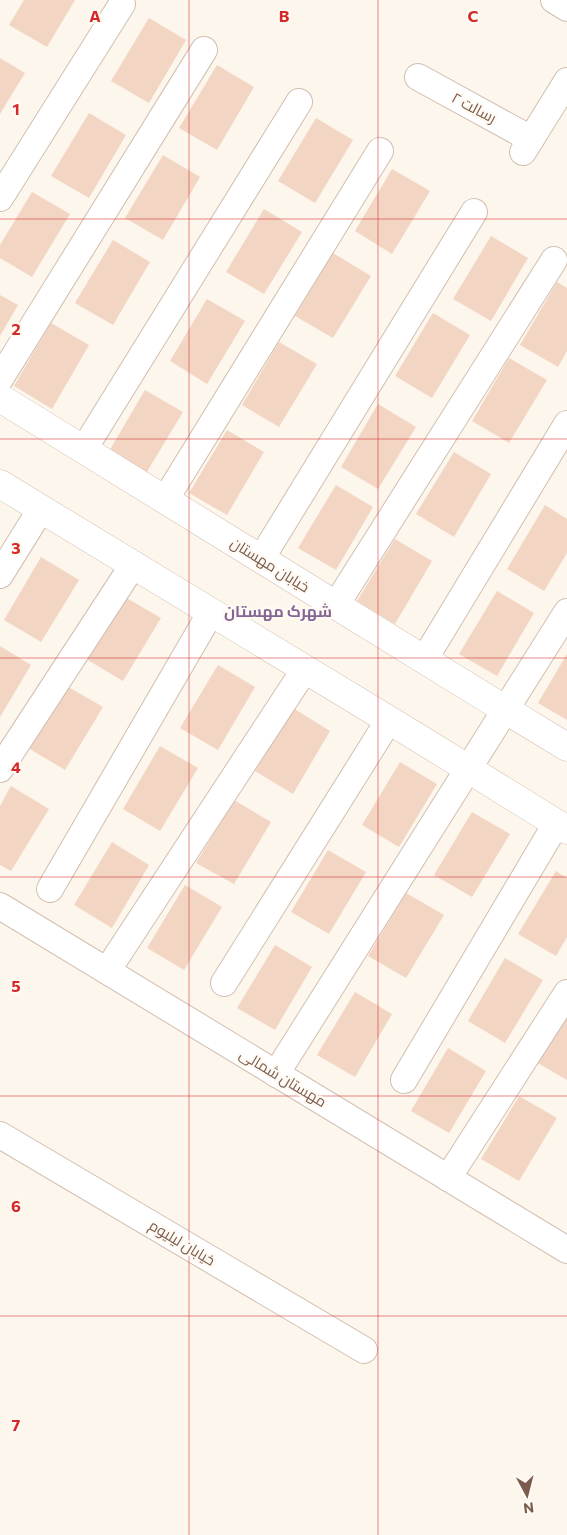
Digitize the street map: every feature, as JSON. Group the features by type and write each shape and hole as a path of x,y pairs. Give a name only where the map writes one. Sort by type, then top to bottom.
{"street":[{"path":"554,0 567,8"},
{"path":"0,198 122,4"},
{"path":"0,379 204,50"},
{"name":"رسالت ۲","path":"418,77 526,146 567,81"},
{"path":"84,450 299,102"},
{"path":"166,500 380,151"},
{"path":"261,559 474,212"},
{"path":"336,605 554,260"},
{"name":"خیابان مهستان","path":"0,398 424,660 567,746"},
{"path":"424,660 567,424"},
{"path":"0,484 562,827 404,1080"},
{"path":"0,575 41,509"},
{"path":"0,769 133,565"},
{"path":"50,889 211,612"},
{"path":"276,1074 567,612"},
{"path":"107,972 305,669"},
{"path":"224,983 389,720"},
{"name":"مهستان شمالی","path":"0,906 567,1250"},
{"path":"448,1178 567,993"},
{"name":"خیابان لیلیوم","path":"0,1135 364,1350"}],"building":[{"path":"24,0 75,0 47,47 9,25"},
{"path":"149,18 186,40 149,103 111,81"},
{"path":"0,58 25,73 0,114"},
{"path":"217,65 254,87 217,150 179,128"},
{"path":"89,113 126,135 89,198 51,176"},
{"path":"316,118 353,140 315,203 278,181"},
{"path":"163,155 200,177 163,240 125,218"},
{"path":"392,169 430,191 392,254 355,231"},
{"path":"32,192 70,214 32,277 0,258 0,245"},
{"path":"264,209 302,232 264,294 226,272"},
{"path":"491,236 528,258 491,321 453,299"},
{"path":"113,240 150,262 113,325 75,303"},
{"path":"333,253 371,276 333,338 295,316"},
{"path":"557,282 567,288 567,351 558,367 520,345"},
{"path":"0,295 18,305 0,336"},
{"path":"207,299 245,321 207,384 170,361"},
{"path":"433,313 470,335 432,398 395,376"},
{"path":"51,323 89,345 52,409 14,386"},
{"path":"279,342 317,364 279,427 242,405"},
{"path":"509,358 547,380 509,443 472,421"},
{"path":"145,390 183,412 145,475 108,453"},
{"path":"378,404 416,427 378,489 341,467"},
{"path":"227,430 264,452 227,515 189,493"},
{"path":"454,452 491,474 454,537 416,514"},
{"path":"336,485 373,507 336,570 298,548"},
{"path":"545,505 567,519 567,553 544,591 507,569"},
{"path":"395,539 432,561 395,624 357,601"},
{"path":"41,557 79,580 41,642 4,620"},
{"path":"497,591 534,613 497,676 459,654"},
{"path":"123,596 161,618 123,681 86,659"},
{"path":"0,646 31,665 0,717"},
{"path":"567,654 567,720 538,703"},
{"path":"218,665 255,687 218,750 180,728"},
{"path":"65,685 103,707 65,770 28,748"},
{"path":"293,708 330,731 293,794 255,771"},
{"path":"160,746 198,768 160,831 123,809"},
{"path":"400,762 437,784 399,847 362,825"},
{"path":"11,786 49,809 11,871 0,865 0,806"},
{"path":"234,800 271,822 234,884 196,863"},
{"path":"472,812 510,834 472,897 434,875"},
{"path":"112,842 149,865 112,928 74,905"},
{"path":"328,850 366,872 329,934 291,912"},
{"path":"556,871 567,878 567,937 556,956 518,934"},
{"path":"185,885 222,907 184,970 147,948"},
{"path":"406,893 444,915 406,978 368,956"},
{"path":"275,945 312,967 275,1030 237,1008"},
{"path":"505,958 543,980 505,1043 468,1021"},
{"path":"355,992 392,1014 355,1077 317,1055"},
{"path":"567,1011 567,1080 536,1062"},
{"path":"448,1048 486,1071 449,1133 411,1111"},
{"path":"519,1096 557,1118 519,1181 481,1159"}],"district":[{"name":"شهرک مهستان","path":"278,611"}]}
